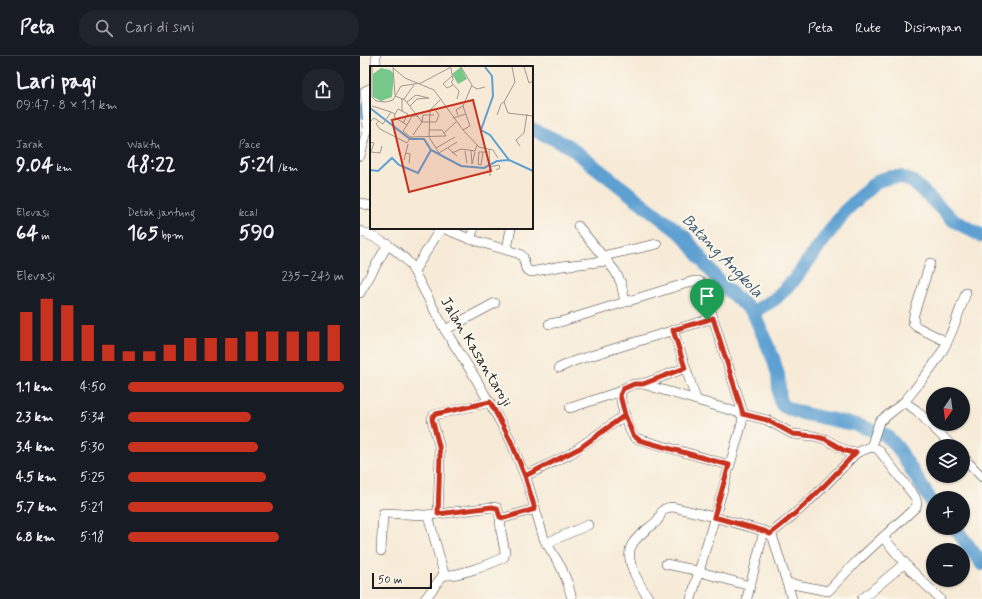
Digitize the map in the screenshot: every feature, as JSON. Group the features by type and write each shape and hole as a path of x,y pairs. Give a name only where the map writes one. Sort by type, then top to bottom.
{"street":[{"path":"360,156 368,128 365,91"},
{"path":"360,203 370,206"},
{"path":"578,226 605,258 621,283 625,302"},
{"path":"414,271 441,229"},
{"path":"445,229 470,239 507,249 522,256 526,269 531,272 605,258 657,244"},
{"path":"470,239 474,229"},
{"path":"507,249 511,229"},
{"name":"Jalan Kasantaroji","path":"360,231 388,244 402,255 414,271 445,330 490,402 510,439 525,476 546,543 561,567 572,599"},
{"path":"360,293 388,244"},
{"path":"930,263 914,314 914,323 917,327 947,342"},
{"path":"549,324 694,281 699,280 704,284 743,414 742,423 691,599"},
{"path":"747,598 767,532 798,512 856,452 872,442 878,423 904,402 934,364 947,342 966,293"},
{"path":"445,330 495,303"},
{"path":"559,368 574,361 713,318"},
{"path":"673,330 696,399"},
{"path":"643,384 685,368"},
{"path":"570,408 621,391 627,386 643,384 767,420 793,434 814,436 825,439 843,450 853,453 856,452"},
{"path":"621,391 621,399 625,415 633,435 639,440 729,465"},
{"path":"438,514 440,456 432,419 433,416 436,414 490,402"},
{"path":"904,402 916,410 945,439"},
{"path":"525,476 580,448 625,415"},
{"path":"787,583 828,591 856,562 916,508 918,503 916,497 872,442"},
{"path":"970,464 982,477"},
{"path":"381,551 383,513 428,515 492,507 498,510 500,517 500,531 505,552 504,557 462,573 449,576 443,575"},
{"path":"649,599 630,562 629,551 632,543 657,520 661,511 666,508 677,508 767,532 773,538 792,599"},
{"path":"500,517 510,517 535,509"},
{"path":"428,515 443,575"},
{"path":"546,543 588,525"},
{"path":"883,537 905,563 940,599"},
{"path":"862,599 905,563"},
{"path":"666,564 698,571 750,586"},
{"path":"425,599 443,575"}],"waterway":[{"name":"Batang Angkola","path":"360,112 370,107"},
{"name":"Batang Angkola","path":"533,129 567,145 684,236 721,284 753,312 773,358 778,375 780,401 783,406 796,412 857,425 886,435 898,448 926,493"},
{"name":"Batang Angkola","path":"753,312 775,299 794,280 845,211 877,181 890,177 901,177 913,182 953,220 982,236"},
{"path":"960,535 982,564"}],"route":[{"path":"707,320 673,330 685,368 643,384 627,386 621,391 620,395 625,415 580,448 525,476 535,509 504,518 500,517 498,510 495,507 438,514 440,456 432,419 433,416 436,414 490,402 510,439 525,476 570,454 580,448 625,415 630,431 639,440 729,465 714,517 768,532 770,534 798,512 856,452 853,453 843,450 820,437 799,436 787,432 767,420 743,414 713,318 707,320"}]}
